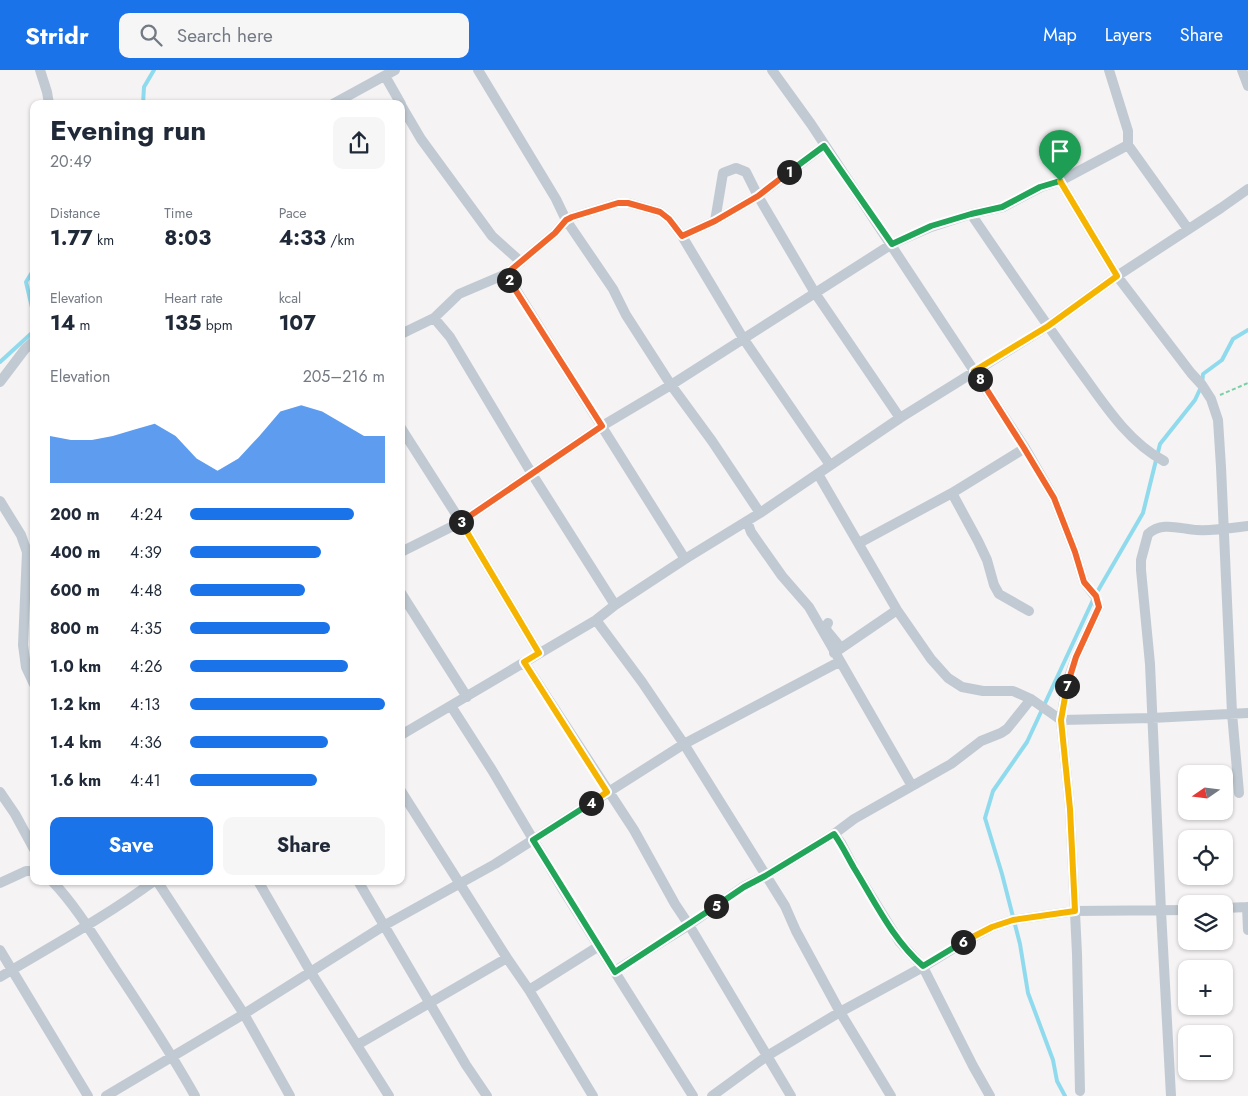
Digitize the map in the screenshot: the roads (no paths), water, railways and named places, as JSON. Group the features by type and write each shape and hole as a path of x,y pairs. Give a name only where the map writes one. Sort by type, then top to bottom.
{"street":[{"path":"40,70 48,100"},
{"path":"340,100 395,70"},
{"path":"478,70 556,198 566,220 613,288 626,315 671,385 712,441 760,513"},
{"path":"772,70 892,244 1024,448 1054,498 1075,552 1084,582 1096,596 1099,607 1076,657 1067,683 1061,720 1070,809 1080,1091"},
{"path":"1109,70 1128,130 1128,145 1188,229"},
{"path":"1242,70 1248,86"},
{"path":"385,76 399,100"},
{"path":"405,111 420,139 492,236 521,262"},
{"path":"405,550 460,522 602,426 671,385 892,244 931,226 1002,207 1040,187 1060,181 1128,145"},
{"path":"682,236 715,221 758,196 824,146"},
{"path":"715,221 723,173 736,168 746,172 815,293 900,418"},
{"path":"1060,181 1117,276 1202,385 1211,399 1218,420 1232,713 1240,793"},
{"path":"405,733 596,620 615,605 760,513 900,418 1048,326 1117,276 1248,189"},
{"path":"405,332 434,318 459,294 506,274 555,233 566,220 618,203 628,203 660,212 669,219 682,236 743,338 830,465"},
{"path":"971,214 1048,326 1110,411 1135,441 1161,460"},
{"path":"506,274 685,559"},
{"path":"434,318 450,337 532,474 615,605"},
{"path":"0,382 12,364 30,345"},
{"path":"405,434 539,653"},
{"path":"859,543 952,493 1024,448"},
{"path":"818,474 897,610 931,659 948,678 962,687 983,691 1013,691 1032,699 1061,720 1248,713"},
{"path":"952,493 987,560 994,586 999,594 1029,611"},
{"path":"0,502 30,553 23,644 26,667 30,676"},
{"path":"747,521 751,532 782,576 809,607 838,654 912,786"},
{"path":"1171,1096 1160,911 1150,664 1141,560 1148,534 1156,528 1170,526 1197,530 1248,526"},
{"path":"405,599 467,697"},
{"path":"106,1096 244,1014 385,925 460,884 533,840 684,744 838,654 897,610"},
{"path":"596,620 642,682 684,744 785,906 796,931 840,1012 891,1096"},
{"path":"828,623 826,626 827,631 838,654"},
{"path":"524,662 607,792 634,830 675,904 791,1096"},
{"path":"615,972 744,887 834,834 854,818 951,764 981,741 1001,733 1007,729 1032,699"},
{"path":"451,706 693,1096"},
{"path":"0,792 16,814 30,841"},
{"path":"405,797 593,1096"},
{"path":"834,834 899,942 923,966 990,1096"},
{"path":"0,883 26,871 30,872"},
{"path":"56,885 87,926 172,1056 195,1096"},
{"path":"0,977 125,903 150,885"},
{"path":"158,885 244,1014 290,1096"},
{"path":"260,885 310,971 389,1096"},
{"path":"360,885 487,1096"},
{"path":"1233,908 1248,907 1248,930"},
{"path":"712,1096 767,1056 840,1012 992,927 1013,920 1075,911 1178,910"},
{"path":"528,990 599,946"},
{"path":"0,950 88,1096"},
{"path":"357,1045 507,958"}],"waterway":[{"path":"143,100 144,87 154,70"},
{"path":"30,276 26,282 30,299"},
{"path":"1096,594 1143,513 1160,444 1195,400 1202,385 1203,374 1222,360 1233,339 1248,330"},
{"path":"0,362 30,335"},
{"path":"1065,1096 1057,1081 1053,1060 1028,993 1020,944 985,818 993,791 1027,742 1093,600"}]}
